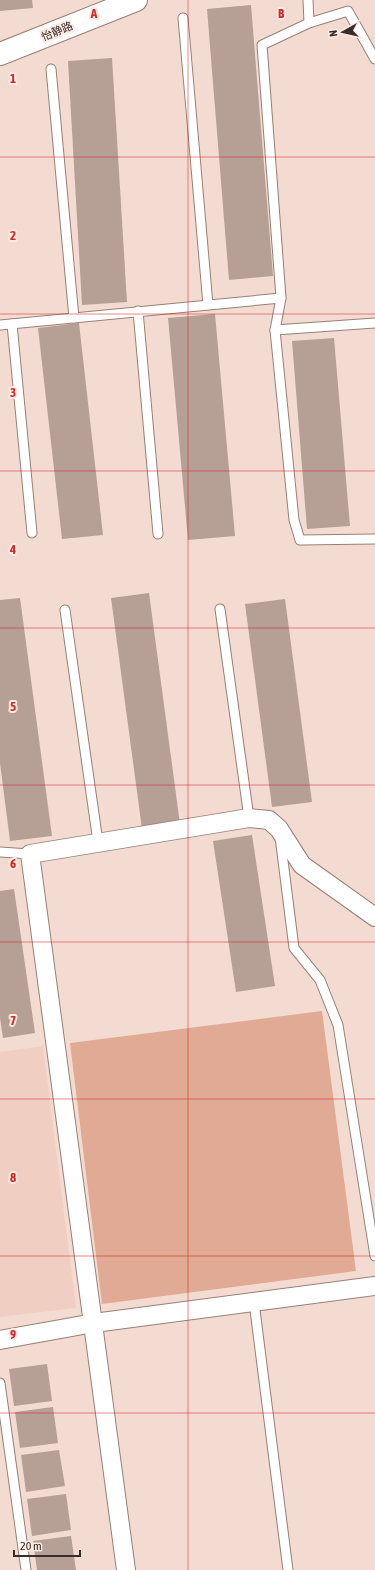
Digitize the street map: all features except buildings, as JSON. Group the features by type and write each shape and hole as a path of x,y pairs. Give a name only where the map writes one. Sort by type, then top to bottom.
{"street":[{"name":"怡静路","path":"0,54 136,0"},
{"path":"126,1570 94,1322 30,854 249,818 269,820 279,829 302,865 375,917"},
{"path":"0,1340 94,1322 375,1286"}],"lane":[{"path":"308,0 309,23"},
{"path":"375,59 348,11 309,23 262,44 281,298 275,330 294,520 300,540 375,539"},
{"path":"183,18 208,305"},
{"path":"51,69 74,318"},
{"path":"0,325 281,298"},
{"path":"138,311 158,534"},
{"path":"275,330 375,323"},
{"path":"12,324 32,533"},
{"path":"220,609 249,818"},
{"path":"65,610 98,842"},
{"path":"279,829 294,948 320,980 338,1025 375,1256"},
{"path":"0,852 30,854"},
{"path":"254,1302 288,1570"},
{"path":"0,1383 26,1570"}],"shaded area":[{"path":"322,1011 356,1271 102,1304 70,1043"},
{"path":"43,1046 76,1308 0,1317 0,1052"}]}
